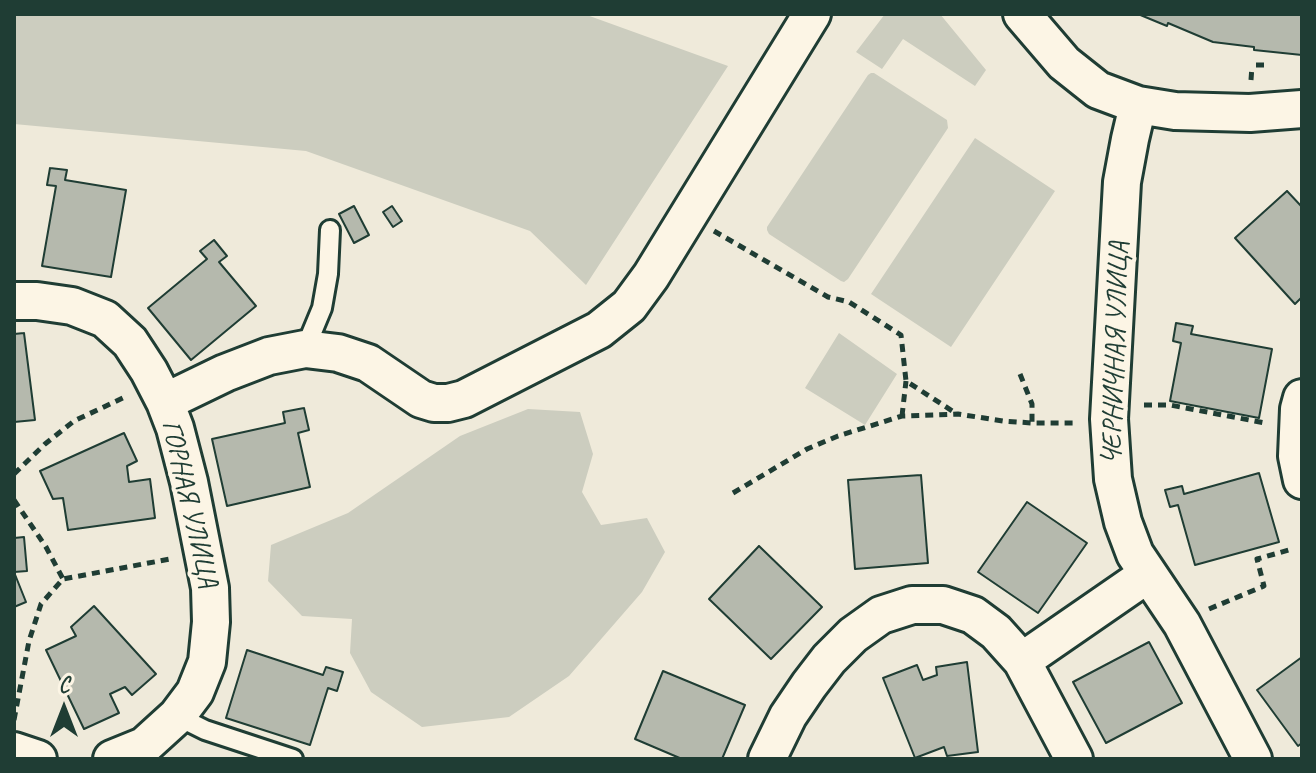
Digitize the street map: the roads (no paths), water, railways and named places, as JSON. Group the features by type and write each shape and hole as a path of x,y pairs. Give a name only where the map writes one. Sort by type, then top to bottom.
{"street":[{"path":"160,393 269,356 305,349 338,353 368,363 421,399 448,403 464,399 599,330 629,306 651,276 812,14"},
{"path":"1022,14 1064,63 1098,90 1138,105 1175,111 1250,113 1302,109"},
{"name":"ЧЕРНИЧНАЯ УЛИЦА","path":"1138,105 1122,182 1109,419 1113,479 1123,522 1135,554 1182,624 1253,759"},
{"name":"ГОРНАЯ УЛИЦА","path":"14,301 72,306 105,319 130,342 160,393 175,428 189,482 210,588 207,662 195,692 177,716 144,746 112,759"},
{"path":"1302,398 1297,456 1302,480"},
{"path":"1022,661 1148,574"},
{"path":"767,759 788,716 829,659 853,635 881,615 912,605 943,605 973,615 996,632 1022,661 1074,759"},
{"path":"14,751 38,759"}],"lane":[{"path":"305,349 322,308 328,274 330,230"},
{"path":"177,716 205,730 293,759"}]}
